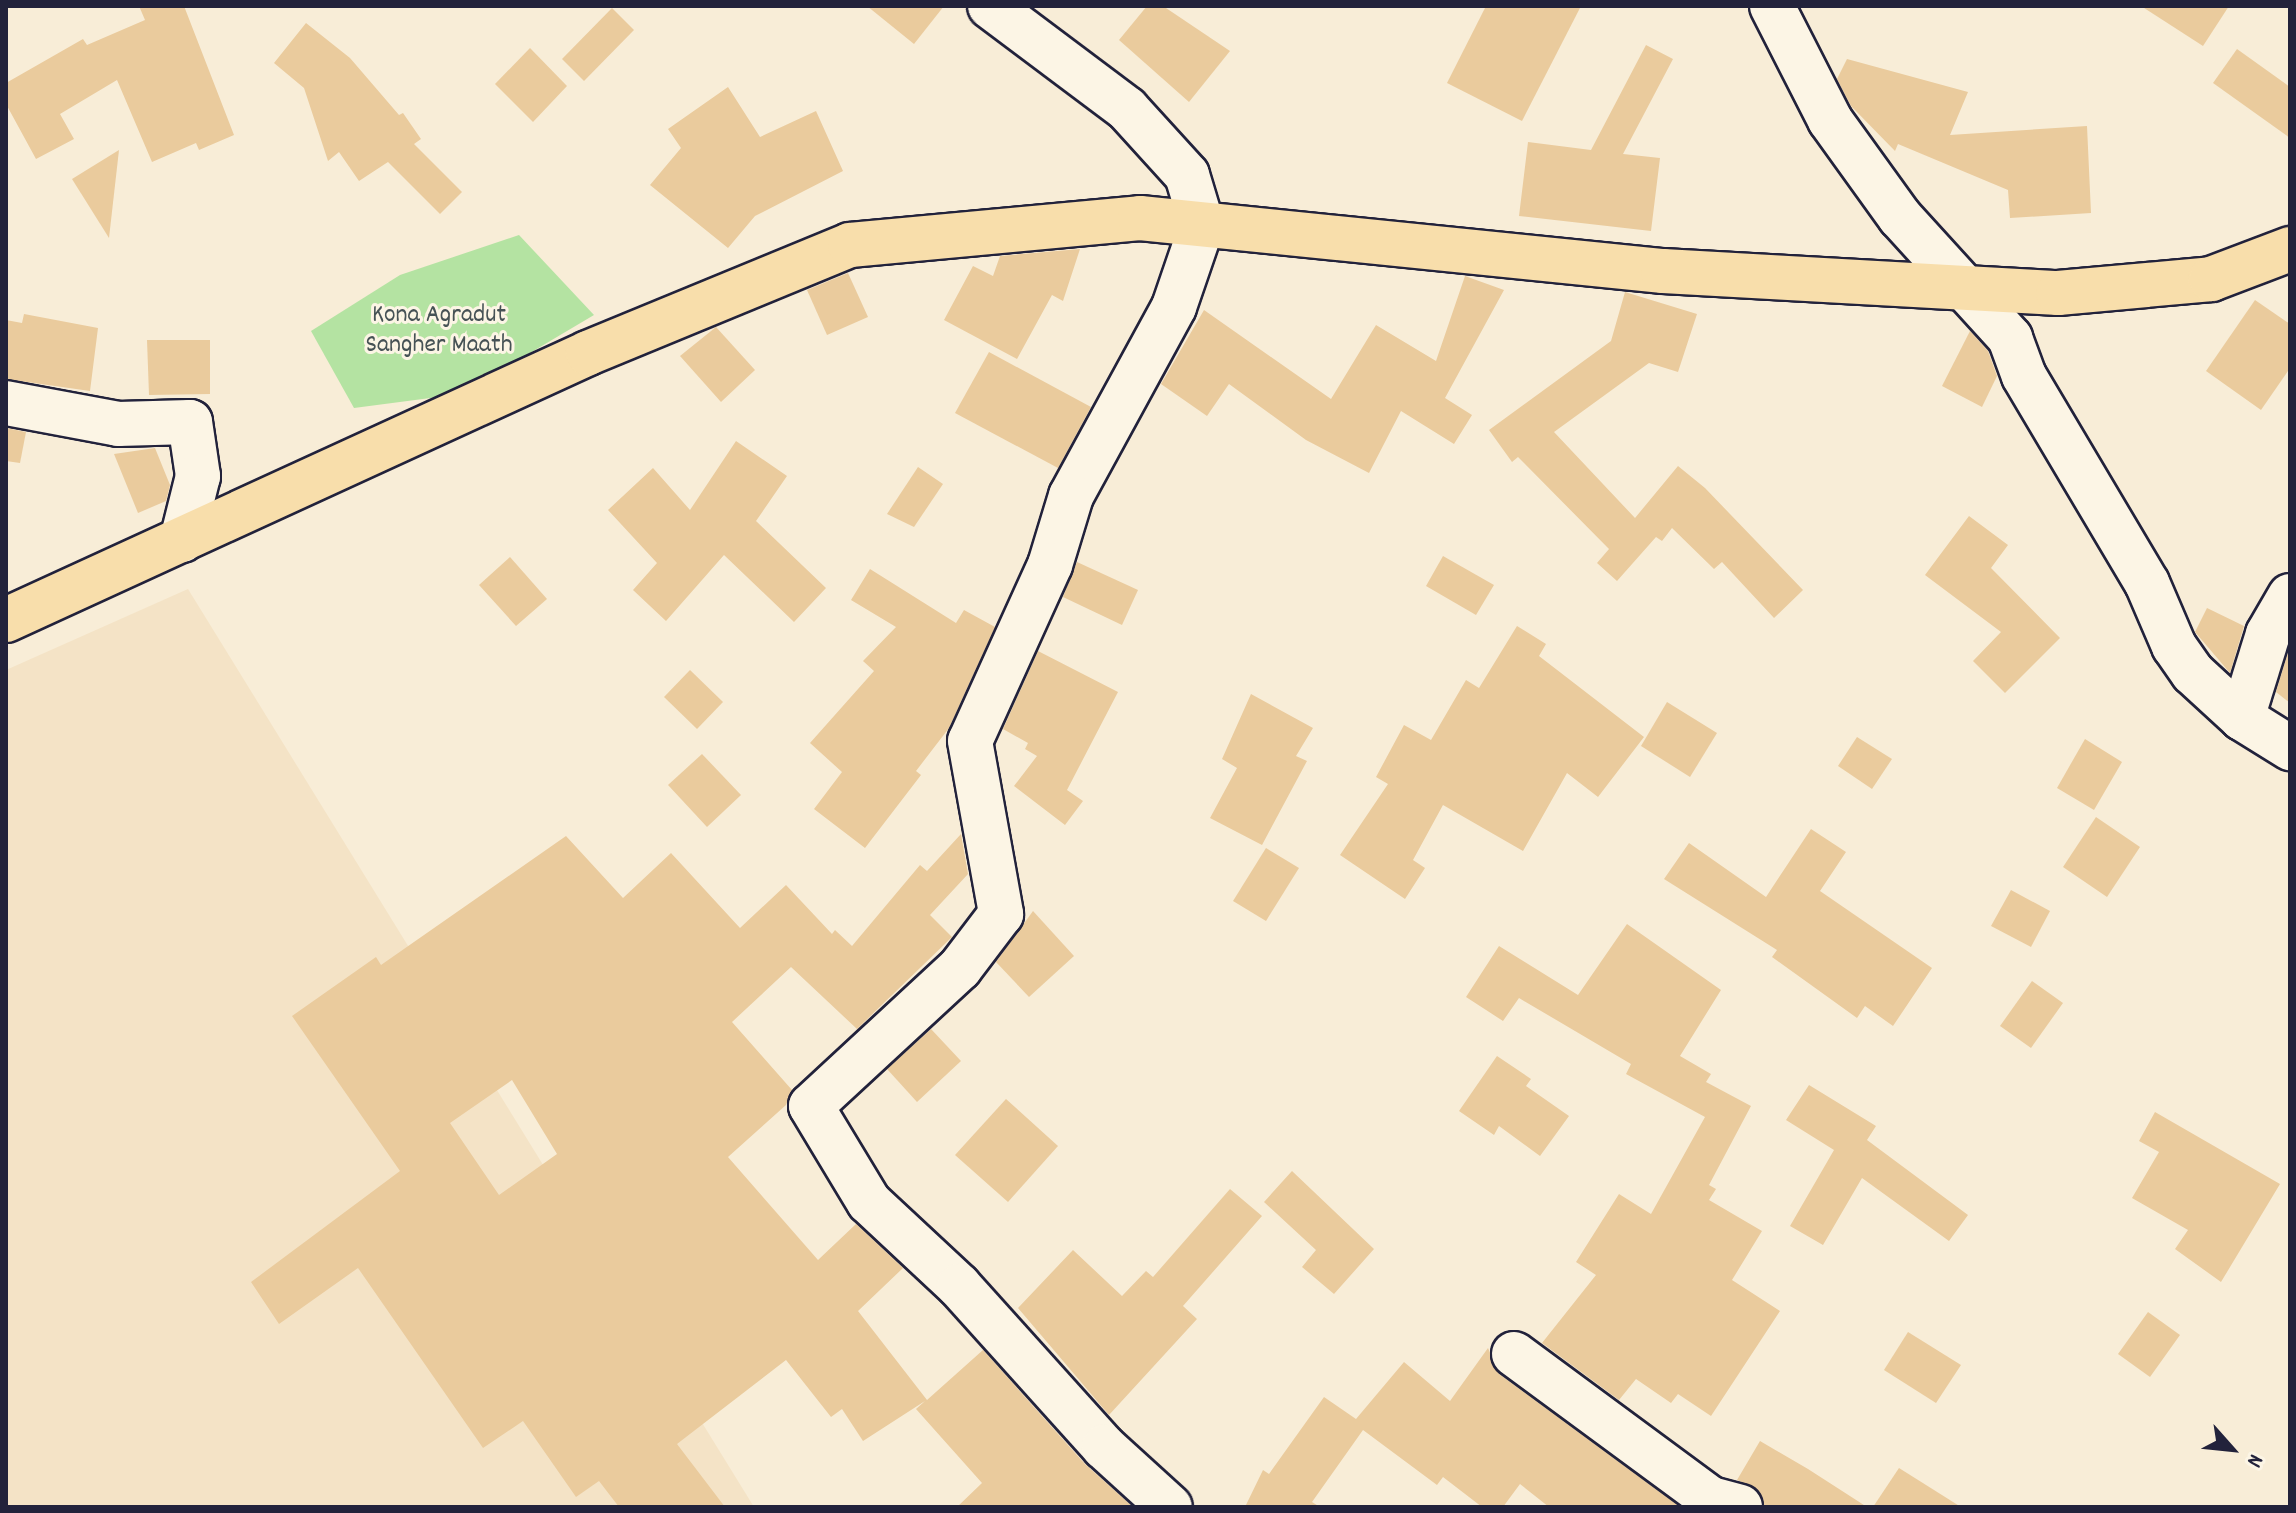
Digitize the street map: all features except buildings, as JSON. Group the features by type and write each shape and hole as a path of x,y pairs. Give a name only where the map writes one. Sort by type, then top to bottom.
{"main road":[{"path":"6,620 588,353 850,245 1140,218 1663,271 2058,293 2211,279 2290,249"}],"street":[{"path":"990,6 1127,109 1187,175 1202,225 1174,307 1071,496 1050,565 970,741 1001,914 960,968 811,1106 869,1202 959,1286 1104,1447 1170,1507"},
{"path":"1772,6 1830,120 1900,217 1968,288 2010,338 2024,376 2147,583 2174,646 2193,673 2242,718 2290,748"},
{"path":"6,403 118,424 190,422 198,476 182,540"},
{"path":"2242,718 2268,634 2290,596"},
{"path":"1514,1354 1711,1499 1740,1507"}],"shaded area":[{"path":"188,589 754,1507 6,1507 6,670"}],"green space":[{"name":"Kona Agradut Sangher Maath","path":"519,235 594,315 461,394 354,408 311,331 400,275"}]}
